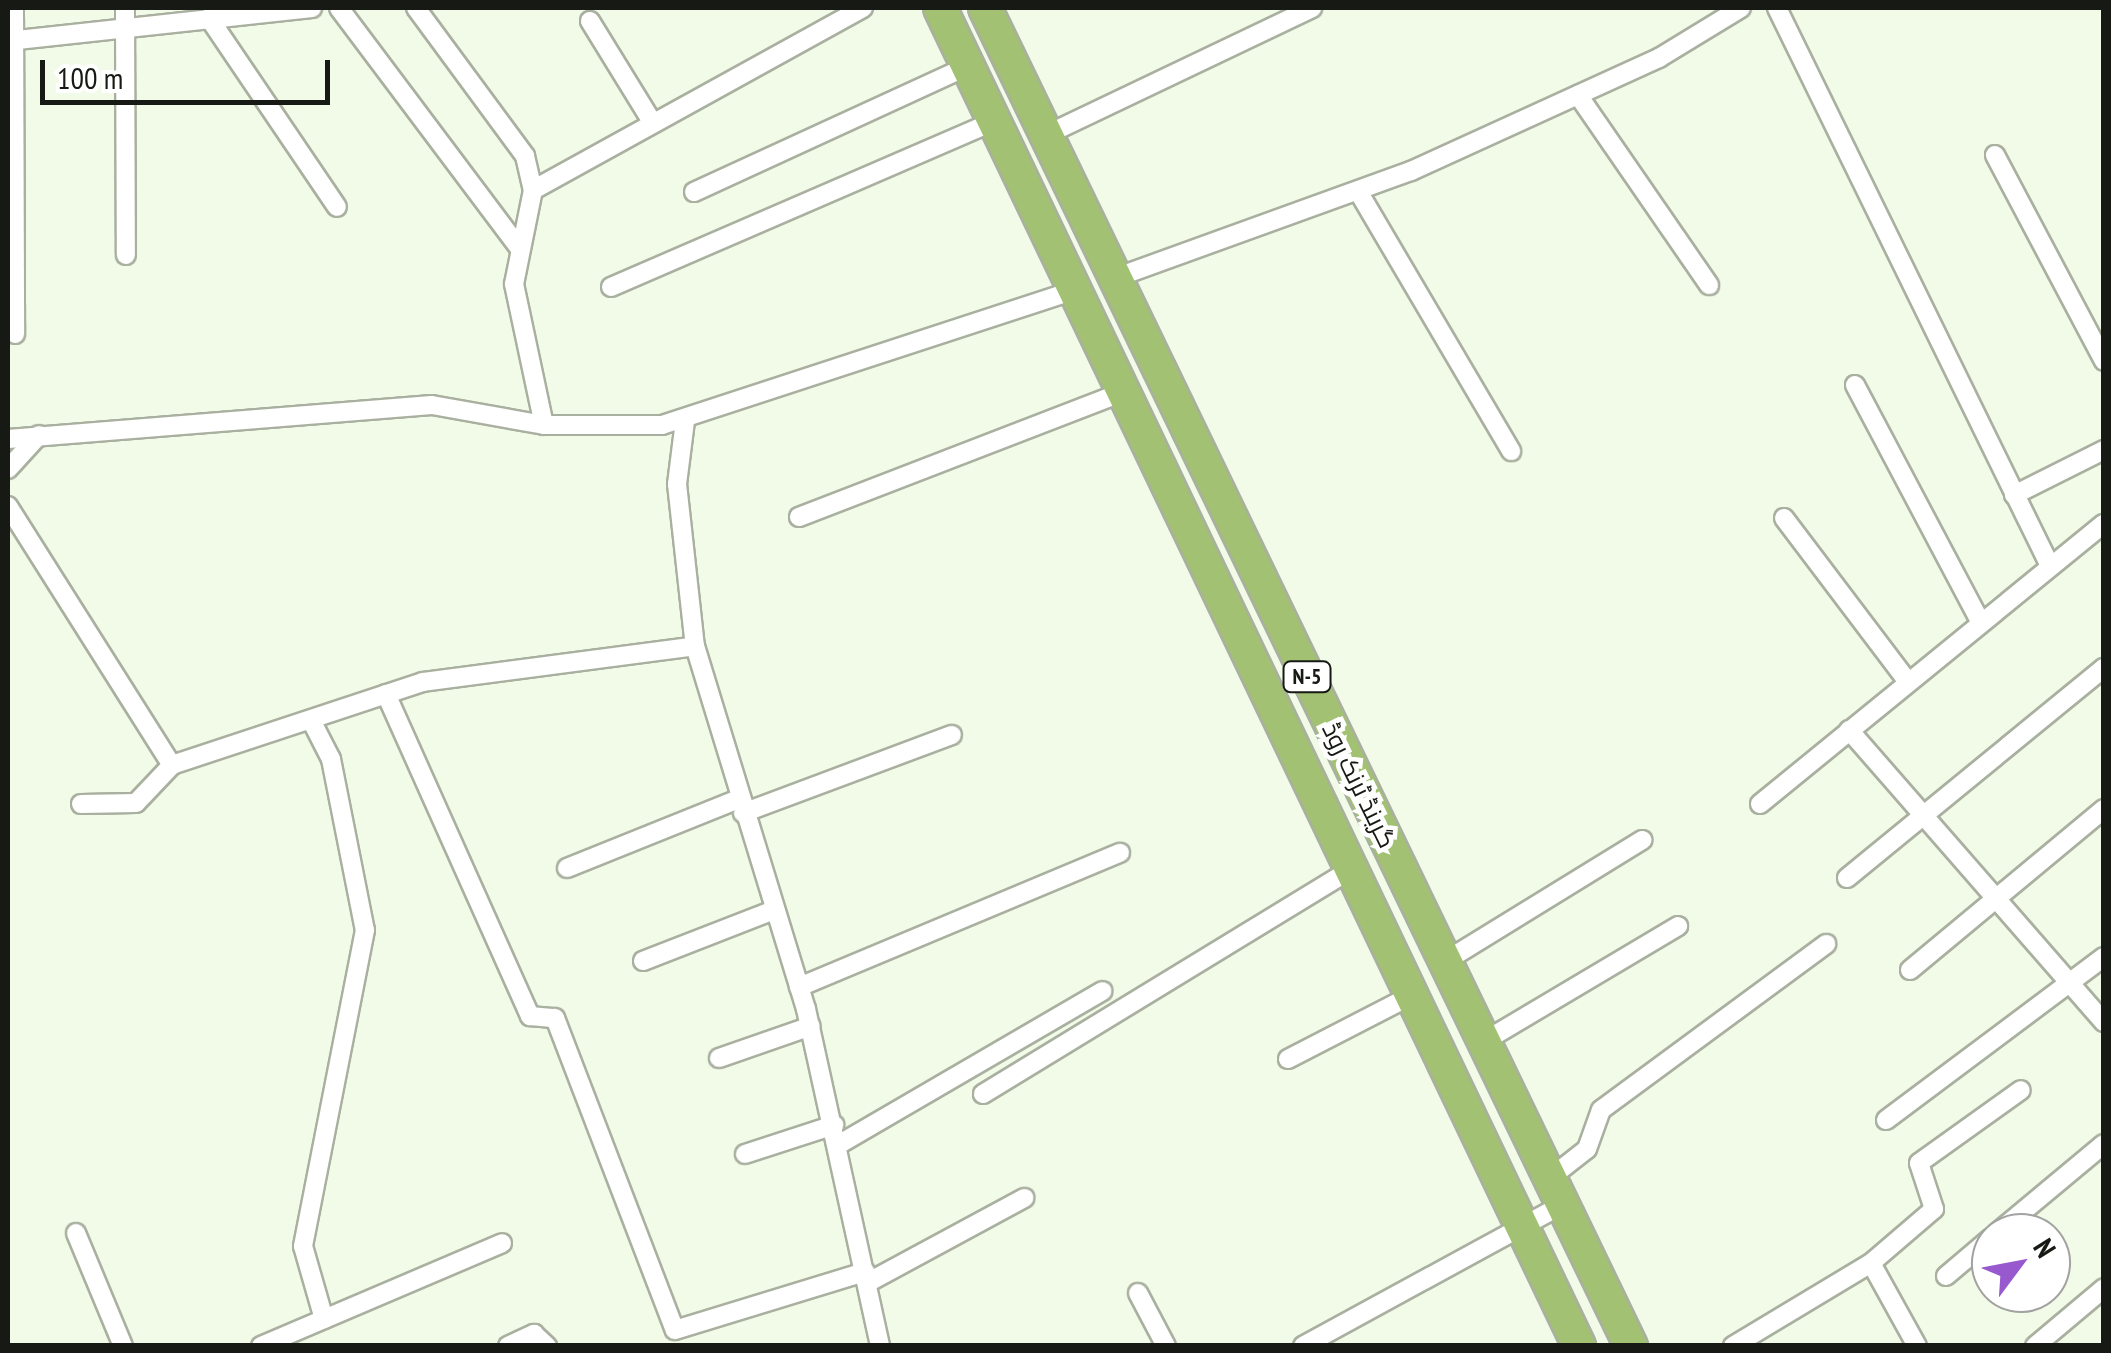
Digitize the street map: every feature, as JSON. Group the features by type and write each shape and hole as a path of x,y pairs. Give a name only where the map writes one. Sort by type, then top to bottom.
{"highway":[{"name":"گرینڈ ٹرنک روڈ","path":"940,8 1127,391 1518,1228 1578,1346"},
{"name":"گرینڈ ٹرنک روڈ","path":"985,8 1631,1346"}],"street":[{"path":"14,8 10,40 15,334"},
{"path":"125,8 126,254"},
{"path":"10,40 249,11 312,8"},
{"path":"340,8 520,248"},
{"path":"416,8 507,126 533,190 514,284 544,425"},
{"path":"533,190 651,120 694,107 863,8"},
{"path":"1046,135 1312,8"},
{"path":"1115,278 1358,191 1578,95 1741,8"},
{"path":"1777,8 2050,566"},
{"path":"209,18 337,207"},
{"path":"590,20 651,120"},
{"path":"694,192 968,66"},
{"path":"1578,95 1709,285"},
{"path":"611,287 995,121"},
{"path":"1996,155 2104,361"},
{"path":"1358,191 1511,452"},
{"path":"8,439 432,405 544,425 685,420 1077,289"},
{"path":"1854,386 1981,623"},
{"path":"798,517 1127,391"},
{"path":"685,420 678,501 695,646 810,1026 880,1346"},
{"path":"8,469 39,435"},
{"path":"2014,495 2104,450"},
{"path":"8,506 172,765"},
{"path":"1784,518 1908,682"},
{"path":"1760,804 2103,524"},
{"path":"81,804 136,803 172,765 386,694 526,663 695,646"},
{"path":"1847,878 2104,668"},
{"path":"386,694 530,1016 556,1018 675,1330 866,1278 1024,1198"},
{"path":"311,720 330,759 364,930 303,1246 324,1319"},
{"path":"1850,730 2104,1022"},
{"path":"568,868 952,735"},
{"path":"1910,970 2104,809"},
{"path":"1444,962 1642,840"},
{"path":"799,986 1120,853"},
{"path":"983,1094 1351,869"},
{"path":"643,961 774,910"},
{"path":"799,986 973,912"},
{"path":"1483,1042 1678,926"},
{"path":"1303,1346 1518,1228 1556,1191 1587,1149 1601,1110 1826,944"},
{"path":"1886,1120 2104,957"},
{"path":"838,1145 1103,991"},
{"path":"1288,1059 1410,996"},
{"path":"719,1058 810,1026"},
{"path":"1733,1346 1871,1262 1934,1209 1919,1162 2021,1090"},
{"path":"744,1154 834,1125"},
{"path":"2021,1213 2104,1144"},
{"path":"76,1233 123,1346"},
{"path":"261,1346 502,1243"},
{"path":"1946,1276 1971,1255"},
{"path":"1871,1262 1918,1346"},
{"path":"2036,1346 2104,1288"},
{"path":"1138,1293 1166,1346"},
{"path":"508,1346 534,1334 547,1346"}]}
